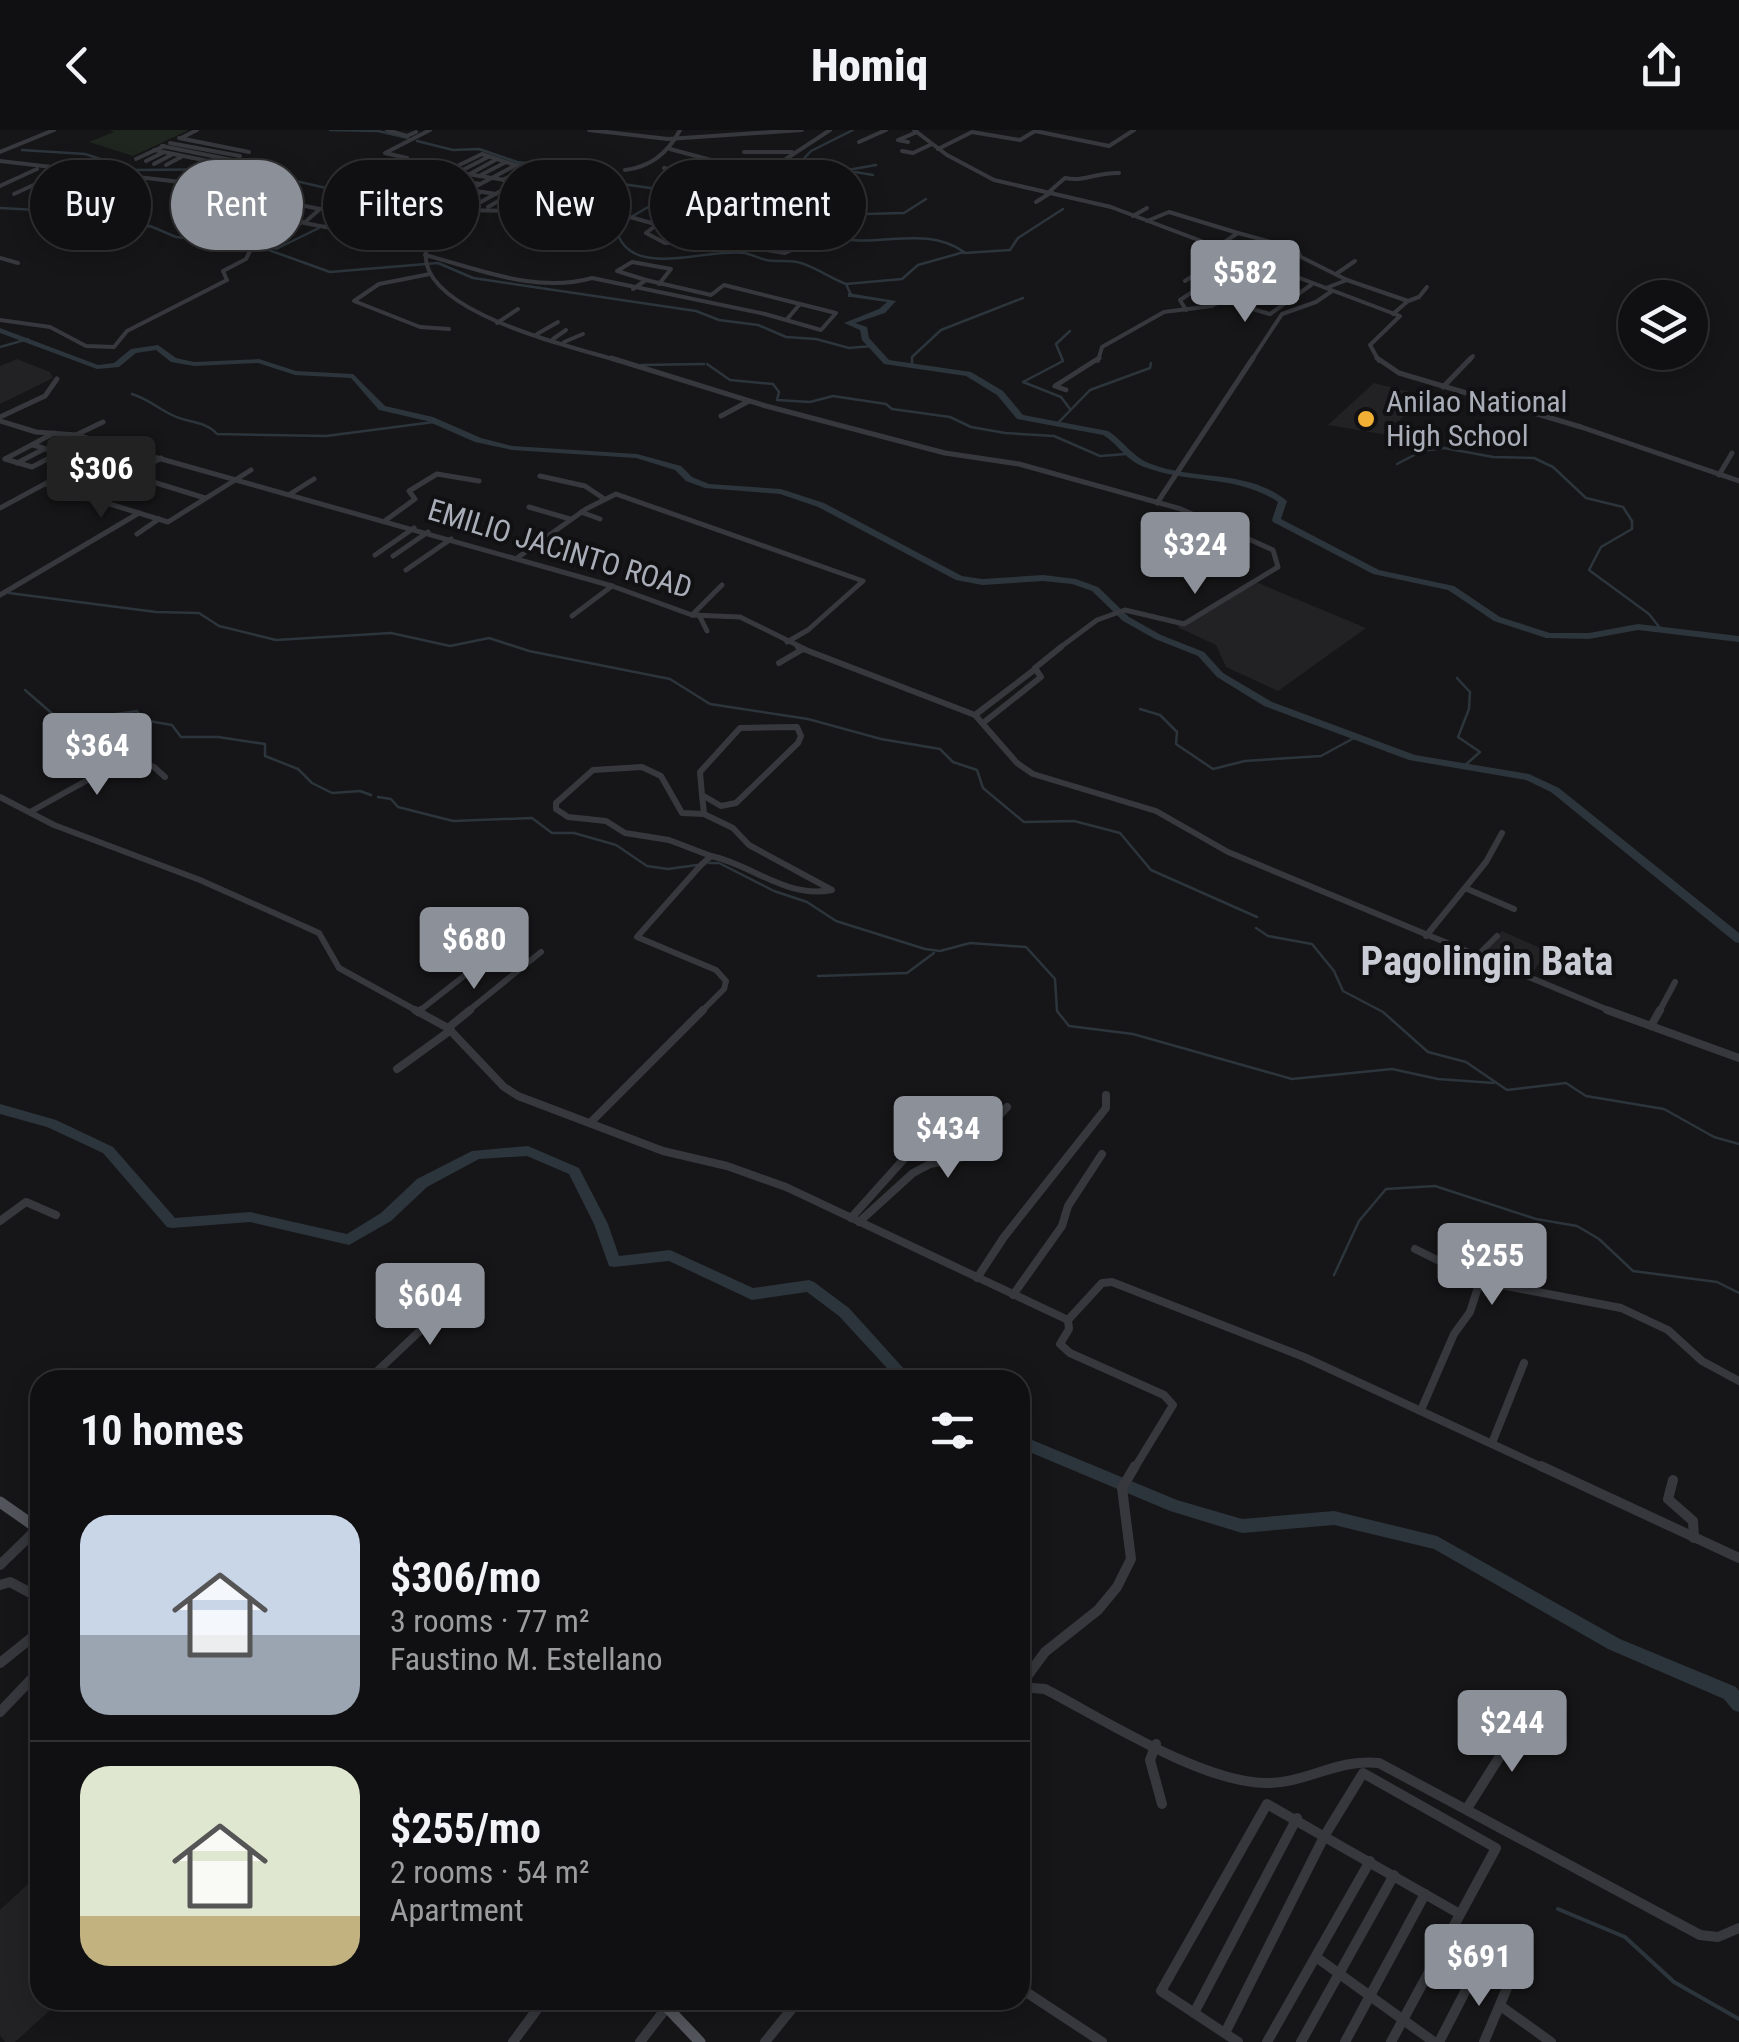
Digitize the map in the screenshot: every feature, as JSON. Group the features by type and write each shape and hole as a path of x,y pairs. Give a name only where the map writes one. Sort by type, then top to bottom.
{"main road":[{"path":"0,1502 30,1523"},
{"path":"670,2010 700,2042"}],"street":[{"path":"0,152 54,130"},
{"path":"147,160 170,142 197,130"},
{"path":"387,130 407,136 416,131"},
{"path":"430,130 385,153 407,158 392,167 481,184 499,174"},
{"path":"594,130 724,138 802,130"},
{"path":"630,169 642,168 670,150 680,130"},
{"path":"816,130 828,131"},
{"path":"938,149 972,132 1020,140 1035,131 1109,146 1134,130"},
{"path":"781,160 828,131"},
{"path":"870,131 883,131"},
{"path":"857,140 883,131"},
{"path":"916,132 898,140 921,149"},
{"path":"908,142 916,132"},
{"path":"916,132 994,180 1093,199 1194,241 1401,317 1370,345 1376,358 1391,369 1739,481"},
{"path":"180,138 249,152"},
{"path":"866,138 874,139"},
{"path":"170,142 240,156"},
{"path":"902,150 912,153 932,144"},
{"path":"163,149 206,160"},
{"path":"136,158 163,149 232,160"},
{"path":"670,150 709,160"},
{"path":"744,152 792,152"},
{"path":"154,164 173,154"},
{"path":"468,160 480,154 500,160"},
{"path":"166,164 184,156"},
{"path":"479,161 489,156"},
{"path":"190,160 194,158"},
{"path":"479,169 497,159"},
{"path":"0,161 30,166"},
{"path":"479,176 499,166"},
{"path":"0,186 30,172"},
{"path":"1036,202 1066,178 1081,181 1097,172 1119,174"},
{"path":"479,176 499,179"},
{"path":"14,194 30,187"},
{"path":"479,192 496,194"},
{"path":"479,203 499,192"},
{"path":"484,209 499,201"},
{"path":"303,206 322,210 303,222"},
{"path":"479,209 499,208"},
{"path":"1133,216 1147,208"},
{"path":"1147,221 1169,212 1298,248 1301,257 1347,280 1408,301"},
{"path":"303,223 428,246 425,262 430,274 464,305 497,323 749,401 946,453 1010,462 1157,503 1204,517 1270,547 1279,564 1263,580 1184,624 1172,625 1138,611 1111,613 975,715"},
{"path":"1217,247 1238,234"},
{"path":"0,320 41,325 86,346 112,348 127,331 227,280 229,276 223,271 246,259 252,250"},
{"path":"762,250 785,254 793,250"},
{"path":"1184,281 1229,252"},
{"path":"0,258 18,262"},
{"path":"1336,274 1355,261"},
{"path":"425,262 544,284 578,285 592,278 788,318 821,330 836,313 724,286 711,294 659,284 616,271 632,262 671,269 659,284"},
{"path":"1066,390 1054,386 1098,361 1102,348 1162,313 1208,307 1269,269"},
{"path":"1186,310 1180,300 1222,272 1253,279"},
{"path":"430,274 379,284 354,301 420,327 449,329"},
{"path":"633,289 646,280"},
{"path":"1325,288 1347,280"},
{"path":"1222,300 1271,313 1311,285"},
{"path":"1246,307 1277,287 1301,292"},
{"path":"1393,314 1427,287"},
{"path":"1237,290 1262,296"},
{"path":"1157,503 1282,314 1332,292"},
{"path":"1353,308 1361,303"},
{"path":"788,318 800,304"},
{"path":"497,323 518,308"},
{"path":"536,334 558,322"},
{"path":"552,339 566,330"},
{"path":"564,342 582,334"},
{"path":"1443,387 1473,356"},
{"path":"0,419 52,391 57,379"},
{"path":"1485,400 1494,389"},
{"path":"720,416 749,401"},
{"name":"EMILIO JACINTO ROAD","path":"0,419 76,435 386,520 612,586 696,615 740,617 804,649 975,715 1017,763 1033,774 1156,811 1228,852 1426,936 1739,1058"},
{"path":"76,435 103,422"},
{"path":"54,433 5,460 32,467 59,453"},
{"path":"33,445 206,498"},
{"path":"0,508 115,446"},
{"path":"17,463 44,448"},
{"path":"1719,475 1732,453"},
{"path":"88,499 161,458"},
{"path":"1727,461 1738,462"},
{"path":"45,484 168,522 251,470"},
{"path":"386,520 415,499 409,491 437,474 480,480"},
{"path":"540,476 585,486 603,498"},
{"path":"290,494 314,479"},
{"path":"518,558 570,519 616,494 864,581 808,630 788,642"},
{"path":"529,507 570,519"},
{"path":"581,512 600,518"},
{"path":"0,595 139,513"},
{"path":"137,534 159,519"},
{"path":"374,555 414,528"},
{"path":"394,556 428,532"},
{"path":"406,570 451,539"},
{"path":"707,631 696,615 722,585"},
{"path":"572,616 612,586"},
{"path":"778,662 804,649"},
{"path":"983,723 1042,677 1034,670"},
{"path":"701,794 721,806 736,803 798,743 801,736 797,726 746,726 734,731 700,772 701,794 704,814"},
{"path":"30,812 129,757 165,776"},
{"path":"642,767 661,776 682,814 704,814 733,828 749,845 832,890 823,893 792,887 711,856 669,840 624,833 606,821 568,817 556,809 556,804 593,770 642,767"},
{"path":"0,797 54,825 200,880 319,932 339,968 450,1029 504,1087 518,1096 663,1151 727,1166 786,1187 1068,1320"},
{"path":"1426,936 1502,833"},
{"path":"590,1123 724,988 726,981 716,970 637,937 711,856"},
{"path":"1465,888 1514,909"},
{"path":"1476,957 1497,936"},
{"path":"418,1012 506,943"},
{"path":"397,1069 541,952"},
{"path":"1651,1026 1674,982"},
{"path":"976,1278 1106,1108 1106,1094"},
{"path":"855,1220 923,1167 960,1158 1007,1108"},
{"path":"855,1220 938,1121"},
{"path":"1013,1295 1062,1226 1076,1191 1102,1154"},
{"path":"0,1220 26,1202 56,1215"},
{"path":"1415,1249 1480,1281 1620,1308 1668,1330 1702,1361 1739,1382"},
{"path":"1421,1410 1454,1334 1470,1312 1480,1281"},
{"path":"1030,1672 1045,1652 1098,1610 1117,1587 1131,1559 1122,1488 1174,1406 1164,1395 1125,1374 1064,1350 1060,1344 1069,1328 1068,1320 1094,1288 1112,1282 1304,1357 1739,1558"},
{"path":"379,1370 465,1288"},
{"path":"1492,1443 1524,1363"},
{"path":"1673,1480 1667,1494 1694,1521 1694,1538"},
{"path":"0,1565 30,1533"},
{"path":"0,1586 10,1582 30,1593"},
{"path":"0,1663 30,1639"},
{"path":"0,1712 30,1680"},
{"path":"1030,1687 1046,1689 1228,1776 1265,1783 1349,1761 1369,1760 1468,1807 1700,1935 1718,1938 1739,1928"},
{"path":"1468,1807 1502,1753 1499,1724"},
{"path":"1156,1744 1150,1760 1162,1804"},
{"path":"1225,2033 1326,1835 1363,1773 1495,1845 1496,1851 1458,1913 1390,2042"},
{"path":"1238,2042 1162,1991 1264,1806 1272,1804 1458,1913"},
{"path":"1194,2012 1296,1818"},
{"path":"1267,2042 1370,1861"},
{"path":"1301,2042 1394,1875"},
{"path":"1345,2042 1425,1894"},
{"path":"1316,1957 1436,2042 1483,1957"},
{"path":"1484,2042 1514,1974"},
{"path":"1030,1995 1102,2042"},
{"path":"1502,2006 1530,2036 1551,2042"},
{"path":"513,2042 537,2010"},
{"path":"640,2042 659,2010"},
{"path":"765,2042 790,2010"}],"shaded area":[{"path":"110,130 189,130 133,156 89,142 114,132"},
{"path":"17,359 50,372 53,378 0,404 0,366"},
{"name":"Anilao National High School","path":"1374,383 1421,395 1388,435 1328,425"},
{"path":"1251,580 1366,628 1278,691 1226,667 1216,645 1177,627"},
{"path":"1502,931 1547,951 1530,977 1478,955"},
{"path":"30,1886 30,2010 50,2010 15,2042 5,2042 0,2035 0,1910"}],"waterway":[{"path":"330,130 378,131 408,138"},
{"path":"846,284 902,279 918,265 964,252 949,244 917,238 834,237 798,209 781,175 795,168 811,151 853,130"},
{"path":"417,141 453,150 479,149 517,162 551,166 572,177 650,188"},
{"path":"22,150 85,154 134,170 244,169 323,187"},
{"path":"866,167 876,165"},
{"path":"866,174 873,175"},
{"path":"866,214 904,213 926,199"},
{"path":"650,206 617,231 625,246 638,255 673,258 747,254 770,261 797,262 846,284"},
{"path":"0,208 37,210 50,218 71,219 77,224 110,224 131,230 150,226 176,237 252,244 330,272 438,263 473,278 696,311 719,320 758,325 786,337 816,339 849,348 872,346"},
{"path":"964,253 1010,250 1018,238 1063,209"},
{"path":"303,236 319,228"},
{"path":"846,284 851,295"},
{"path":"851,295 892,301 882,311 848,323 864,329 865,338 887,362 968,374 1000,393 1020,417 1105,433 1146,466 1266,490 1283,501 1276,520 1376,572 1451,588 1497,619 1549,636 1589,636 1638,627 1739,639"},
{"path":"912,364 912,357 941,330 1023,298"},
{"path":"0,330 97,367 116,365 134,351 158,347 174,360 194,364 259,361 295,373 353,376 382,408 430,419 478,440 512,448 637,456 678,468 689,479 708,486 781,492 821,505 959,578 982,582 1043,578 1073,581 1095,589 1126,619 1201,654 1220,675 1268,704 1413,758 1529,777 1555,790 1739,939"},
{"path":"1070,331 1056,344 1063,361 1023,382 1061,397 1070,409"},
{"path":"0,347 28,339"},
{"path":"1056,425 1090,390 1150,368 1151,363"},
{"path":"641,365 704,364"},
{"path":"707,364 730,380 773,384 779,392 777,400 810,402 833,396 886,404 892,409 950,417 971,427 1054,436 1100,456 1126,454"},
{"path":"132,394 217,434 326,436 434,422"},
{"path":"1397,464 1422,451 1444,448 1493,457 1534,458 1553,467 1586,498 1623,507 1632,521 1632,529 1601,547 1589,570 1649,614 1660,628"},
{"path":"9,593 156,612 199,613 219,626 276,640 391,633 450,646 489,638 529,651 670,679 710,704 808,719 881,739 940,749 953,762 977,770 983,788 1024,822 1074,821 1120,833 1151,870 1257,917"},
{"path":"1457,678 1470,692 1469,709 1458,737 1480,752 1463,767"},
{"path":"25,690 55,716 69,721 137,711 143,720 172,725 181,737 218,737 265,744 265,756 298,769 312,783 332,793 360,791 371,795"},
{"path":"1140,709 1160,715 1177,732 1176,744 1213,769 1245,761 1321,756 1354,738"},
{"path":"378,797 391,799 398,807 453,821 532,818 552,833 574,833 616,845 647,866 668,869 697,865"},
{"path":"709,863 719,863 774,891 807,902 836,921 925,949 940,951 970,943 1026,947 1055,979 1057,1011 1069,1026 1133,1034 1292,1079 1392,1069 1438,1079 1494,1083"},
{"path":"1256,928 1268,936 1312,944 1334,971 1343,991 1383,1012 1428,1052 1466,1062 1507,1090 1566,1083 1586,1096 1664,1109 1714,1137 1739,1144"},
{"path":"818,976 907,973 934,953"},
{"path":"0,1109 51,1123 108,1150 172,1223 250,1217 349,1240 386,1217 422,1183 477,1154 528,1151 574,1171 601,1224 614,1262 670,1255 752,1294 809,1286 844,1312 898,1370"},
{"path":"1334,1275 1359,1221 1386,1189 1435,1186 1536,1219 1577,1226 1599,1239 1633,1271 1717,1282 1739,1293"},
{"path":"1030,1445 1175,1506 1242,1526 1334,1518 1437,1543 1614,1644 1730,1693 1739,1704"},
{"path":"1558,1909 1625,1937 1674,1982 1739,2019"}],"place":[{"name":"Anilao National High School","path":"1366,419"}],"district":[{"name":"Pagolingin Bata","path":"1487,961"}]}
